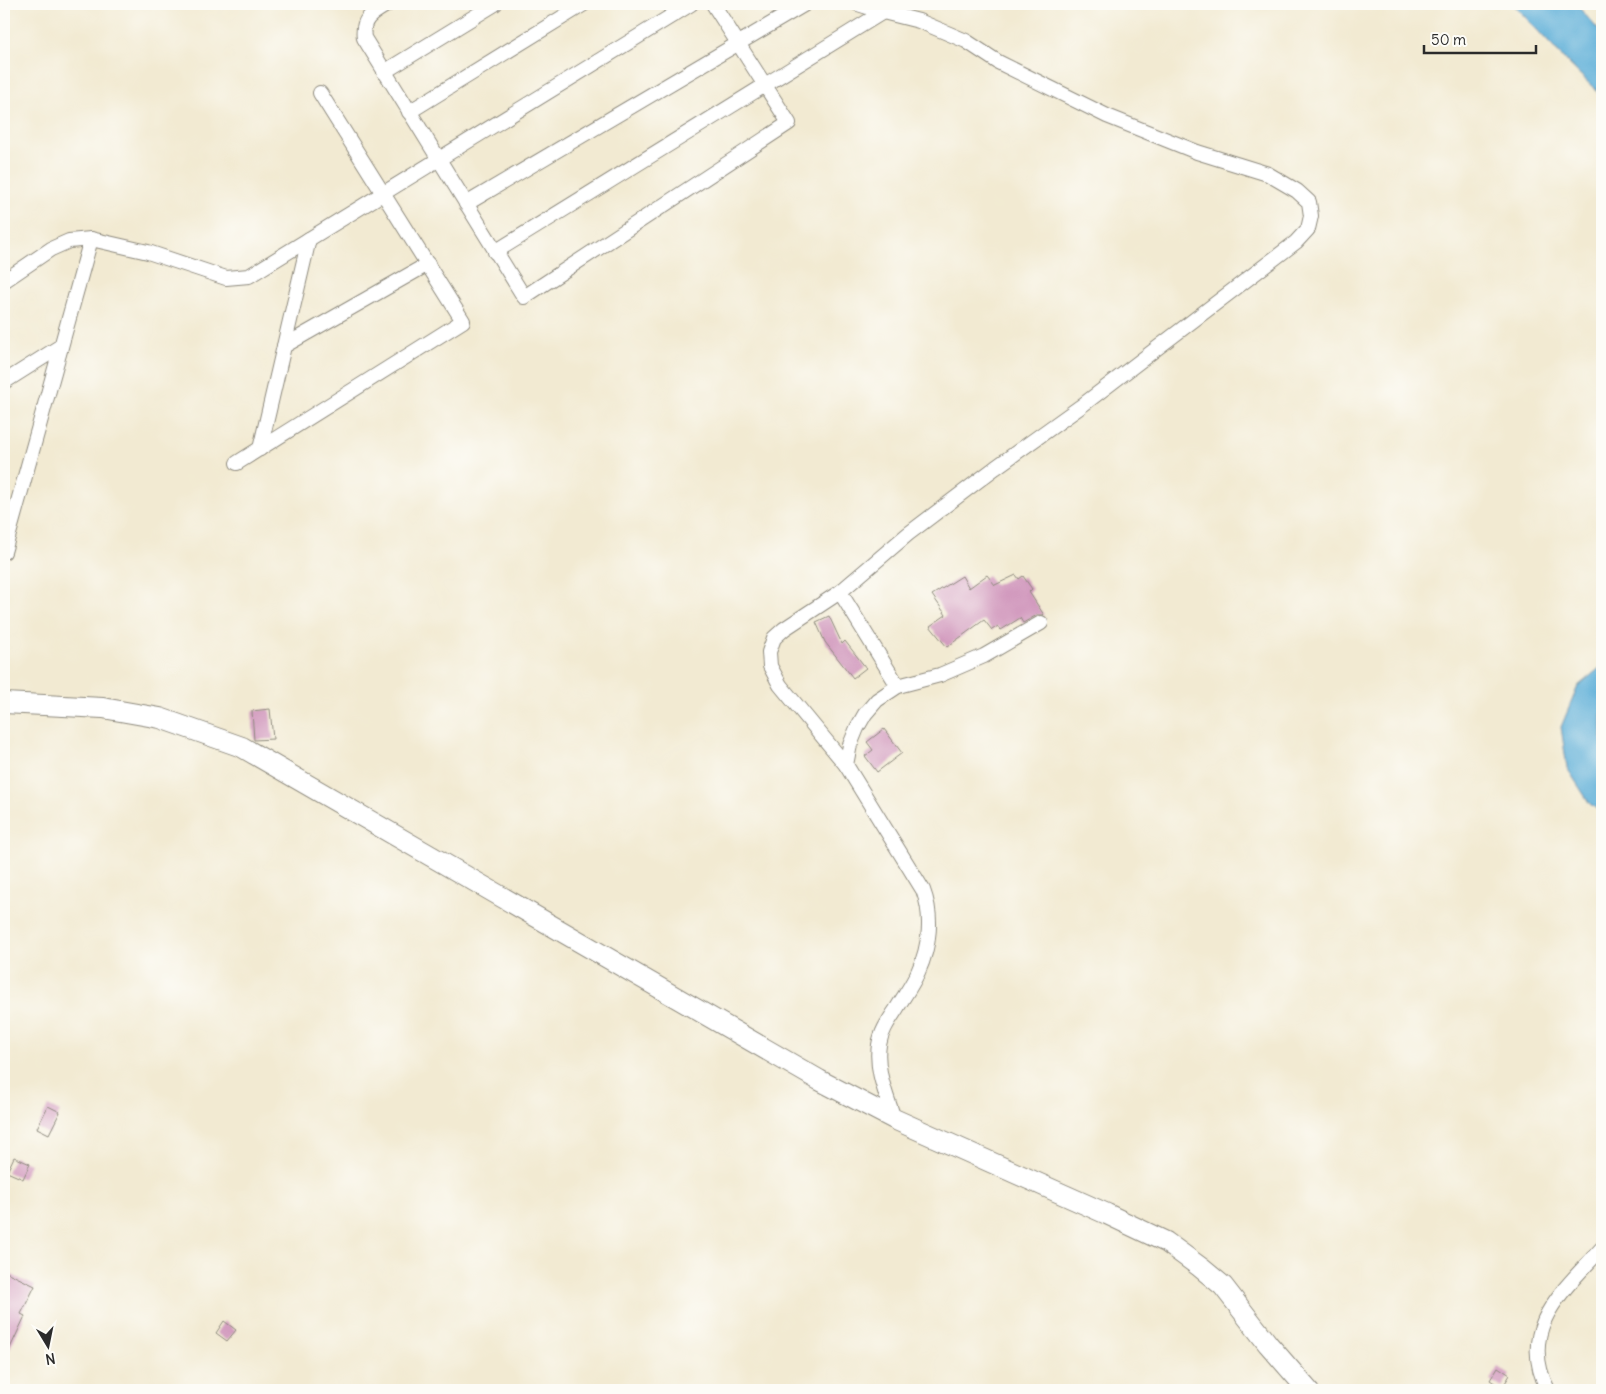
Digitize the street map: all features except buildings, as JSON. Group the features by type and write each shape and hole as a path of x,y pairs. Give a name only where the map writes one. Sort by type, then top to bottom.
{"street":[{"path":"388,4 365,20 363,28 366,42 524,297 789,123 713,4"},
{"path":"384,72 495,4"},
{"path":"409,112 584,4"},
{"path":"4,281 51,249 69,241 91,239 148,252 226,278 249,276 691,4"},
{"path":"466,204 805,4"},
{"path":"858,4 918,21 966,41 998,62 1116,120 1197,152 1268,174 1297,191 1309,202 1311,216 1308,229 1296,242 1080,407 908,534 840,592 784,628 774,638 769,652 770,666 780,685 846,765 924,890 928,904 930,923 928,938 918,972 882,1032 878,1046 878,1063 894,1119"},
{"path":"496,252 883,12"},
{"path":"237,463 464,321 320,93"},
{"path":"4,552 91,239"},
{"path":"260,449 309,239"},
{"path":"284,346 428,264"},
{"path":"4,382 61,346"},
{"path":"840,592 898,686"},
{"path":"846,765 850,745 865,714 877,700 898,686 958,668 984,656 1041,623"},
{"path":"4,703 103,708 160,718 242,748 339,802 532,916 819,1080 894,1119 1166,1242 1223,1286 1268,1344 1308,1390"},
{"path":"1548,1390 1538,1364 1537,1349 1545,1316 1557,1298 1602,1248"}],"water":[{"path":"1513,4 1576,4 1602,34 1602,96 1565,60"},
{"path":"1602,666 1602,813 1590,804 1567,768 1561,727 1578,686"}]}
